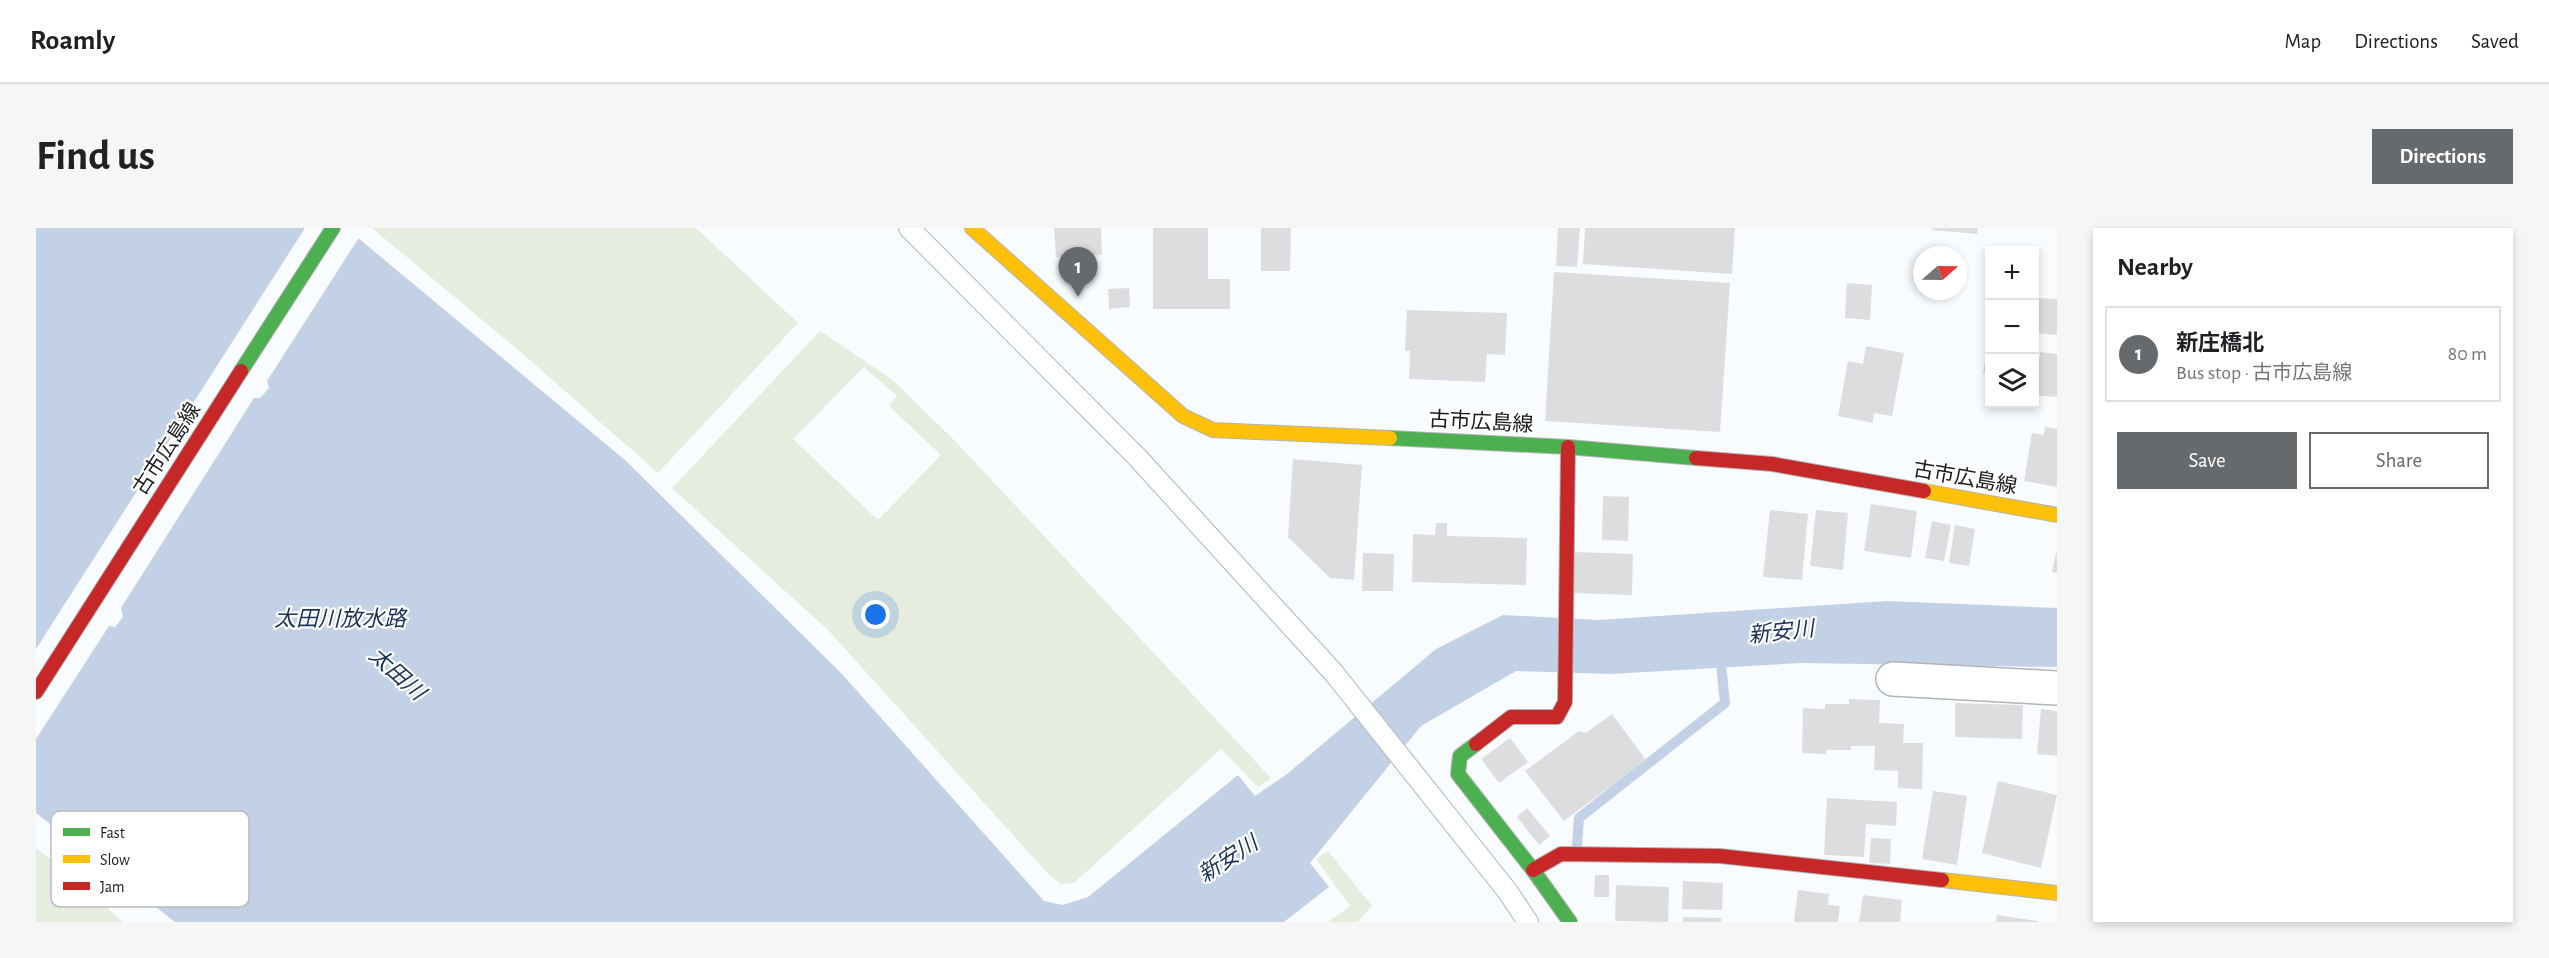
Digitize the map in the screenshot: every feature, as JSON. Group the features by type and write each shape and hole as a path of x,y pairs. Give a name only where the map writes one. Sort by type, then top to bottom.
{"main road":[{"name":"古市広島線","path":"36,692 333,228"},
{"name":"古市広島線","path":"972,228 1158,396 1183,416 1213,430 1568,447 1772,464 2057,515"},
{"path":"1568,447 1568,612 1565,702 1557,717 1510,717 1460,756 1458,774 1533,870 1570,922"},
{"path":"1533,870 1561,854 1720,856 2057,893"}],"street":[{"path":"1893,679 2057,688"}],"lane":[{"path":"909,228 1137,457 1333,672 1508,892 1528,922"}],"green space":[{"path":"372,228 696,228 798,323 658,473 524,355"},
{"path":"820,331 893,380 955,441 1271,778 1258,787 1221,749 1074,883 1061,884 1050,876 828,630 672,488","holes":["864,367 897,396 889,406 941,455 878,520 793,439"]},
{"path":"36,848 51,859 51,907 106,907 123,922 36,922"},
{"path":"1328,851 1372,906 1358,922 1328,922 1350,906 1316,859"}],"water":[{"name":"太田川放水路","path":"36,228 346,228 625,460 842,674 1044,901 1063,905 1088,897 1238,775 1255,796 1287,774 1436,649 1503,615 1598,620 1887,601 2057,608 2057,667 1801,663 1611,674 1516,671 1421,726 1310,863 1329,887 1284,922 175,922 156,907 249,907 249,811 51,811 51,825 36,813"}],"pier":[{"path":"305,228 350,228 360,236 267,381 269,388 260,398 254,398 121,608 123,617 115,627 109,626 36,739 36,649"}],"building":[{"path":"1054,228 1101,228 1102,255 1056,257"},
{"path":"1153,228 1208,228 1208,279 1230,279 1230,309 1153,309"},
{"path":"1261,228 1291,228 1290,271 1261,271"},
{"path":"1558,228 1580,228 1577,267 1556,266"},
{"path":"1585,228 1735,228 1732,274 1583,264"},
{"path":"1932,228 1978,228 1977,234 1932,230"},
{"path":"1554,272 1730,283 1720,432 1545,421"},
{"path":"1847,283 1872,285 1870,320 1845,318"},
{"path":"1129,288 1130,307 1109,309 1108,289"},
{"path":"2039,298 2057,299 2057,335 2039,333"},
{"path":"1407,310 1507,313 1505,355 1487,354 1485,382 1409,379 1410,351 1405,351"},
{"path":"1866,346 1904,353 1892,416 1874,413 1873,423 1838,416 1848,361 1863,364"},
{"path":"2040,352 2057,354 2057,397 2039,395"},
{"path":"2045,427 2057,429 2057,487 2024,481 2032,433 2044,435"},
{"path":"1293,459 1362,465 1354,580 1330,578 1288,537"},
{"path":"1603,496 1629,497 1628,541 1602,540"},
{"path":"1871,504 1917,511 1911,558 1864,551"},
{"path":"1770,510 1808,514 1802,580 1763,577"},
{"path":"1816,510 1848,513 1843,570 1810,566"},
{"path":"1932,521 1951,525 1944,561 1925,558"},
{"path":"1436,523 1447,523 1447,536 1527,538 1526,585 1412,582 1413,534 1435,535"},
{"path":"1955,525 1975,529 1969,566 1949,563"},
{"path":"1575,552 1633,554 1632,595 1573,593"},
{"path":"1363,553 1394,554 1393,591 1362,591"},
{"path":"2057,553 2057,573 2052,572"},
{"path":"1849,699 1880,700 1879,723 1904,724 1903,743 1923,743 1922,789 1898,788 1898,771 1874,770 1875,746 1851,746 1851,750 1826,750 1826,754 1802,753 1803,708 1825,709 1825,704 1849,704"},
{"path":"1955,703 2023,705 2022,739 1955,737"},
{"path":"2041,709 2057,711 2057,756 2037,754"},
{"path":"1612,714 1646,760 1564,821 1525,771 1579,731 1586,733"},
{"path":"1510,738 1528,762 1499,783 1481,759"},
{"path":"1998,781 2057,795 2041,868 1982,853"},
{"path":"1933,791 1967,796 1957,865 1922,859"},
{"path":"1827,798 1897,802 1896,826 1866,824 1864,857 1824,855"},
{"path":"1527,808 1550,836 1539,845 1517,817"},
{"path":"1871,838 1891,839 1890,864 1869,863"},
{"path":"1595,875 1609,875 1609,897 1594,897"},
{"path":"1683,881 1723,883 1722,910 1682,909"},
{"path":"1616,885 1669,887 1668,922 1615,921"},
{"path":"1798,890 1829,894 1828,905 1840,906 1838,922 1794,922"},
{"path":"1863,895 1902,900 1900,922 1859,922"},
{"path":"1997,915 2038,921 2038,922 1996,922"},
{"path":"1683,917 1721,918 1721,922 1683,922"}],"waterway":[{"path":"1577,845 1579,818 1725,703 1720,654"}],"traffic: fast":[{"path":"241,371 333,228"},
{"path":"1390,438 1568,447 1696,458"},
{"path":"1476,744 1460,756 1458,774 1533,870 1570,922"}],"traffic: slow":[{"path":"972,228 1183,416 1213,430 1390,438"},
{"path":"1924,491 2057,515"},
{"path":"1942,880 2057,893"}],"traffic: jam":[{"path":"36,692 241,371"},
{"path":"1476,744 1511,717 1557,717 1565,702 1568,447"},
{"path":"1696,458 1772,464 1924,491"},
{"path":"1533,870 1561,854 1720,856 1942,880"}],"place":[{"name":"新庄橋北","path":"1078,297"}],"water label":[{"name":"新安川","path":"1781,632"},
{"name":"太田川","path":"397,674"},
{"name":"新安川","path":"1228,859"}]}
